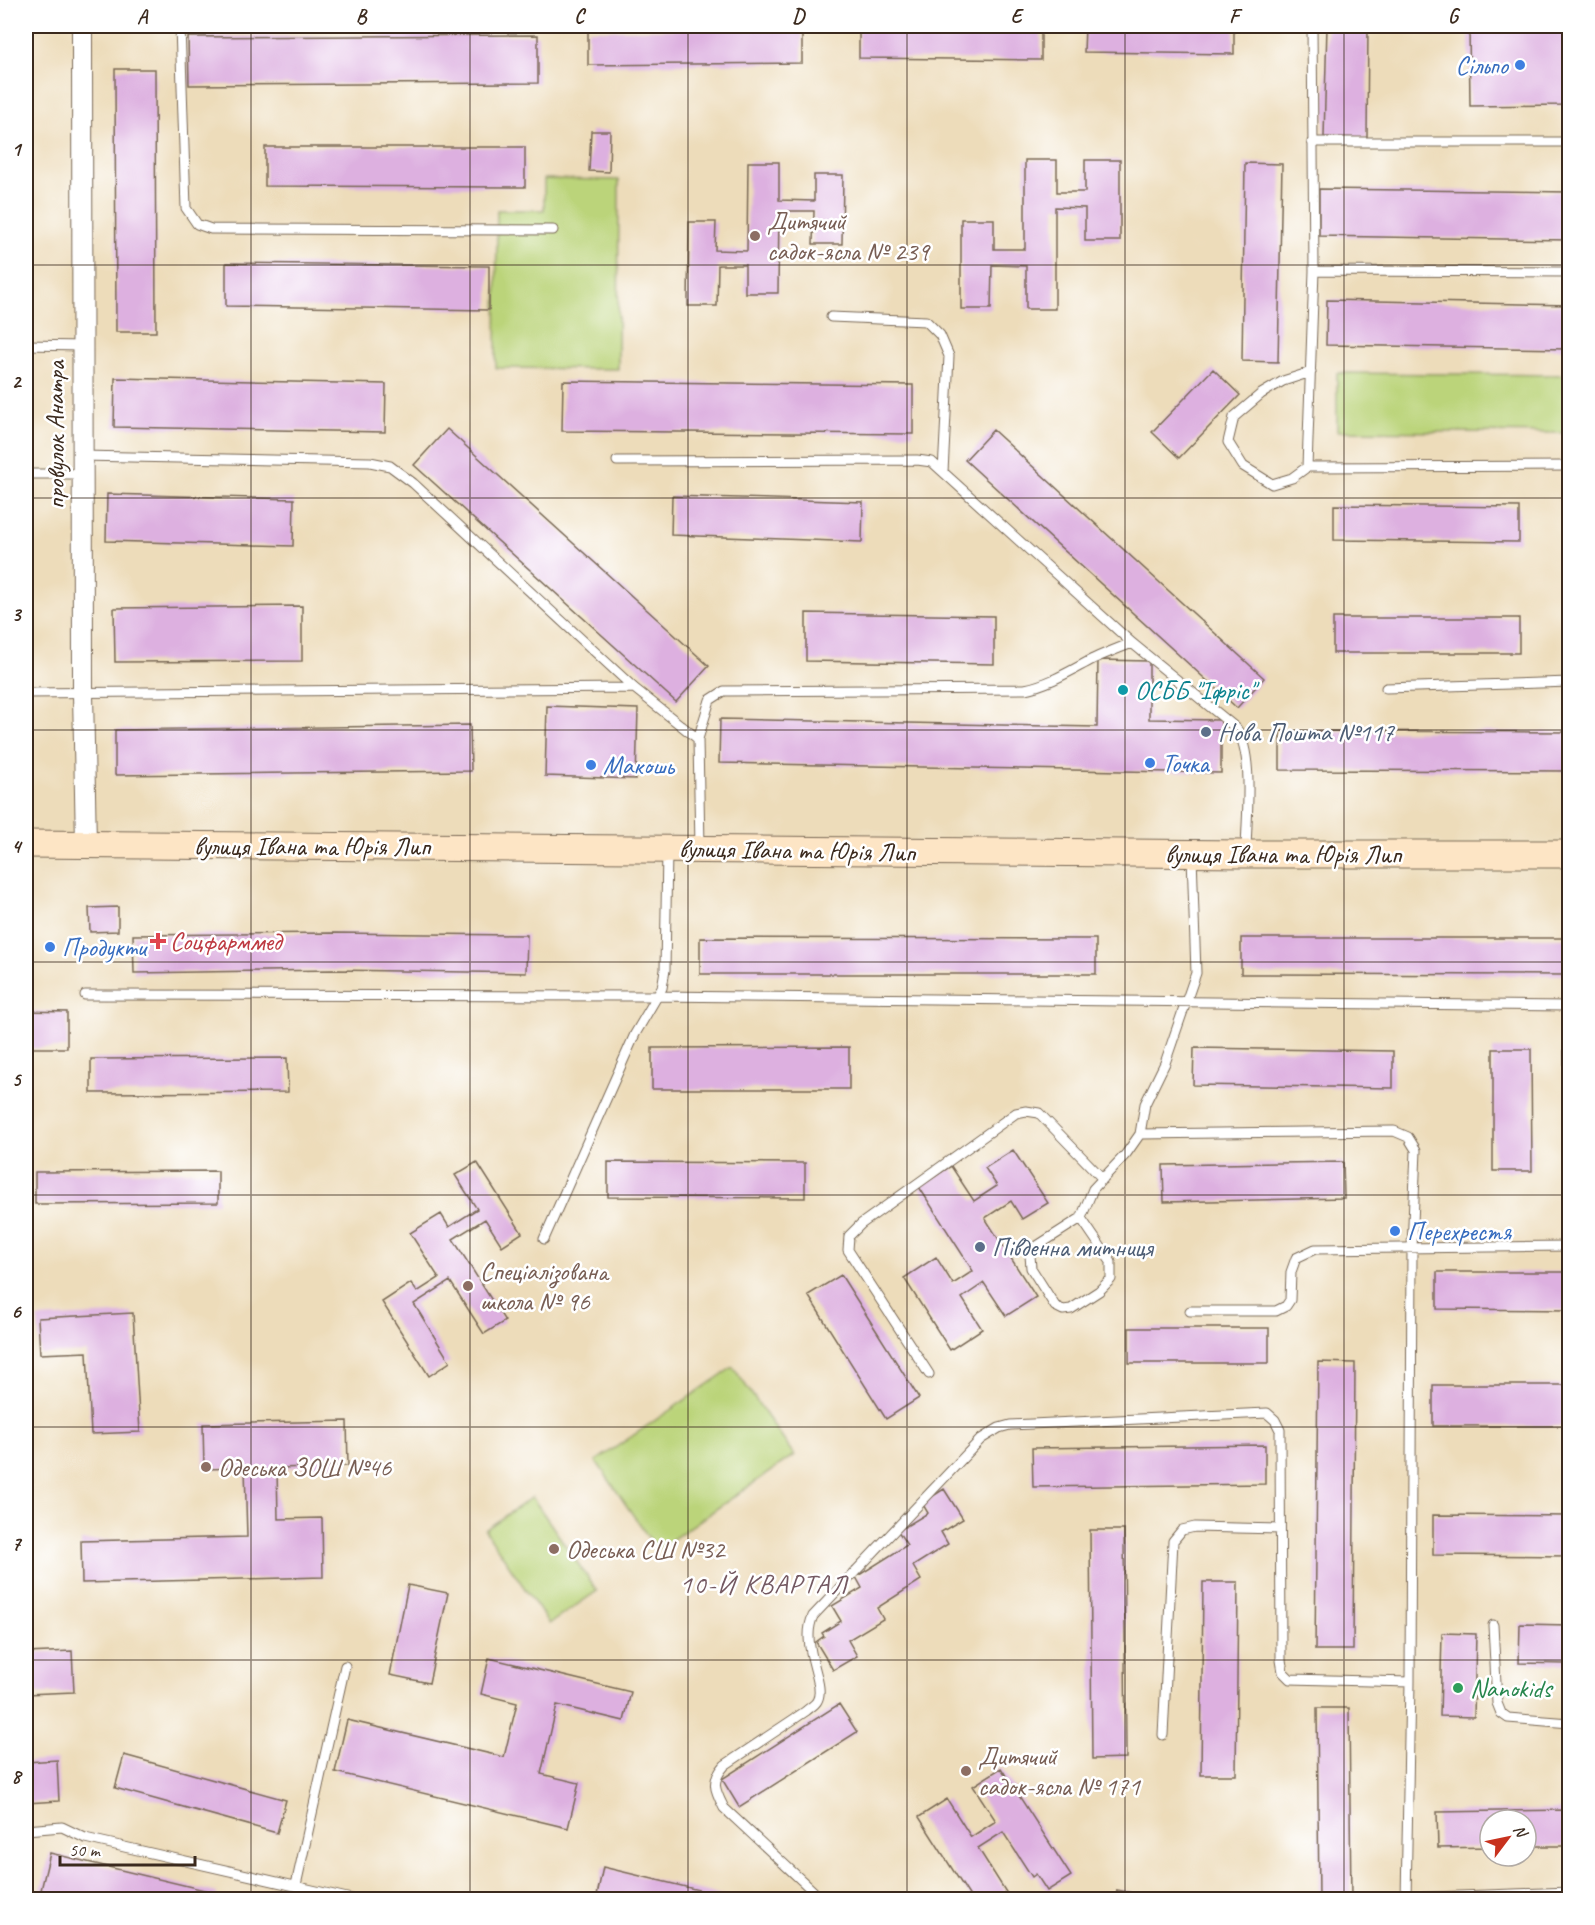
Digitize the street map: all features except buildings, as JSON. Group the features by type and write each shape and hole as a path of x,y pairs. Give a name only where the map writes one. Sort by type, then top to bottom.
{"street":[{"name":"провулок Анатра","path":"82,26 83,693 86,844"},
{"name":"вулиця Івана та Юрія Лип","path":"26,844 1192,854 1569,854"}],"lane":[{"path":"180,26 186,208 197,224 211,229 553,230"},
{"path":"1307,467 1314,271 1312,26"},
{"path":"1312,141 1569,142"},
{"path":"1314,271 1569,272"},
{"path":"831,317 926,321 940,335 949,356 943,472"},
{"path":"26,345 82,346"},
{"path":"1311,372 1283,381 1262,394 1234,417 1228,442 1243,466 1272,484 1292,478 1307,467 1569,466"},
{"path":"617,461 917,460 932,462 1132,643 1236,728 1242,736 1247,756 1246,854"},
{"path":"26,474 82,465 370,462 390,466 413,483 634,688 698,739"},
{"path":"700,849 698,739 710,700 724,691 1025,689 1041,686 1095,658 1132,643"},
{"path":"1386,688 1569,682"},
{"path":"26,693 634,688"},
{"path":"544,1239 634,1034 662,988 665,970 667,849"},
{"path":"1081,1218 1111,1262 1111,1279 1100,1291 1071,1309 1063,1310 1055,1306 1031,1268 1030,1255 1034,1248 1081,1218 1094,1189 1126,1154 1140,1134 1145,1104 1165,1063 1196,973 1192,854"},
{"path":"85,995 657,996 1187,1000 1569,1006 1569,1142"},
{"path":"930,1374 848,1250 849,1236 861,1224 1016,1113 1026,1111 1039,1113 1103,1179"},
{"path":"1140,1134 1394,1131 1408,1137 1416,1150 1412,1248 1410,1682 1406,1899 1569,1892"},
{"path":"1190,1311 1276,1311 1286,1306 1290,1300 1291,1272 1296,1258 1315,1249 1569,1246"},
{"path":"816,1899 813,1890 724,1808 715,1790 716,1775 725,1765 806,1711 817,1701 819,1689 808,1645 808,1626 813,1616 981,1439 999,1428 1010,1425 1267,1413 1275,1420 1280,1430 1281,1660 1283,1672 1290,1679 1410,1682"},
{"path":"1163,1736 1173,1541 1182,1530 1195,1527 1280,1529"},
{"path":"1493,1624 1497,1703 1501,1713 1508,1718 1569,1723"},
{"path":"296,1885 345,1666"},
{"path":"26,1830 62,1827 85,1838 356,1899"}],"green space":[{"path":"544,179 619,180 618,369 496,368 497,210 544,210"},
{"path":"1337,373 1569,375 1569,433 1337,431"},
{"path":"733,1367 794,1455 657,1550 596,1461"},
{"path":"532,1497 597,1591 549,1624 485,1530"}],"place":[{"name":"Сільпо","path":"1520,65"},
{"name":"Дитячий садок-ясла № 239","path":"755,236"},
{"name":"ОСББ \"Іфріс\"","path":"1123,690"},
{"name":"Нова Пошта №117","path":"1206,732"},
{"name":"Точка","path":"1150,763"},
{"name":"Макошь","path":"591,765"},
{"name":"Соцфарммед","path":"158,941"},
{"name":"Продукти","path":"50,947"},
{"name":"Перехрестя","path":"1395,1231"},
{"name":"Південна митниця","path":"980,1247"},
{"name":"Спеціалізована школа № 96","path":"468,1286"},
{"name":"Одеська ЗОШ №46","path":"206,1467"},
{"name":"Одеська СШ №32","path":"554,1549"},
{"name":"Nanokids","path":"1458,1688"},
{"name":"Дитячий садок-ясла № 171","path":"966,1771"}],"district":[{"name":"10-Й КВАРТАЛ","path":"764,1584"}]}
